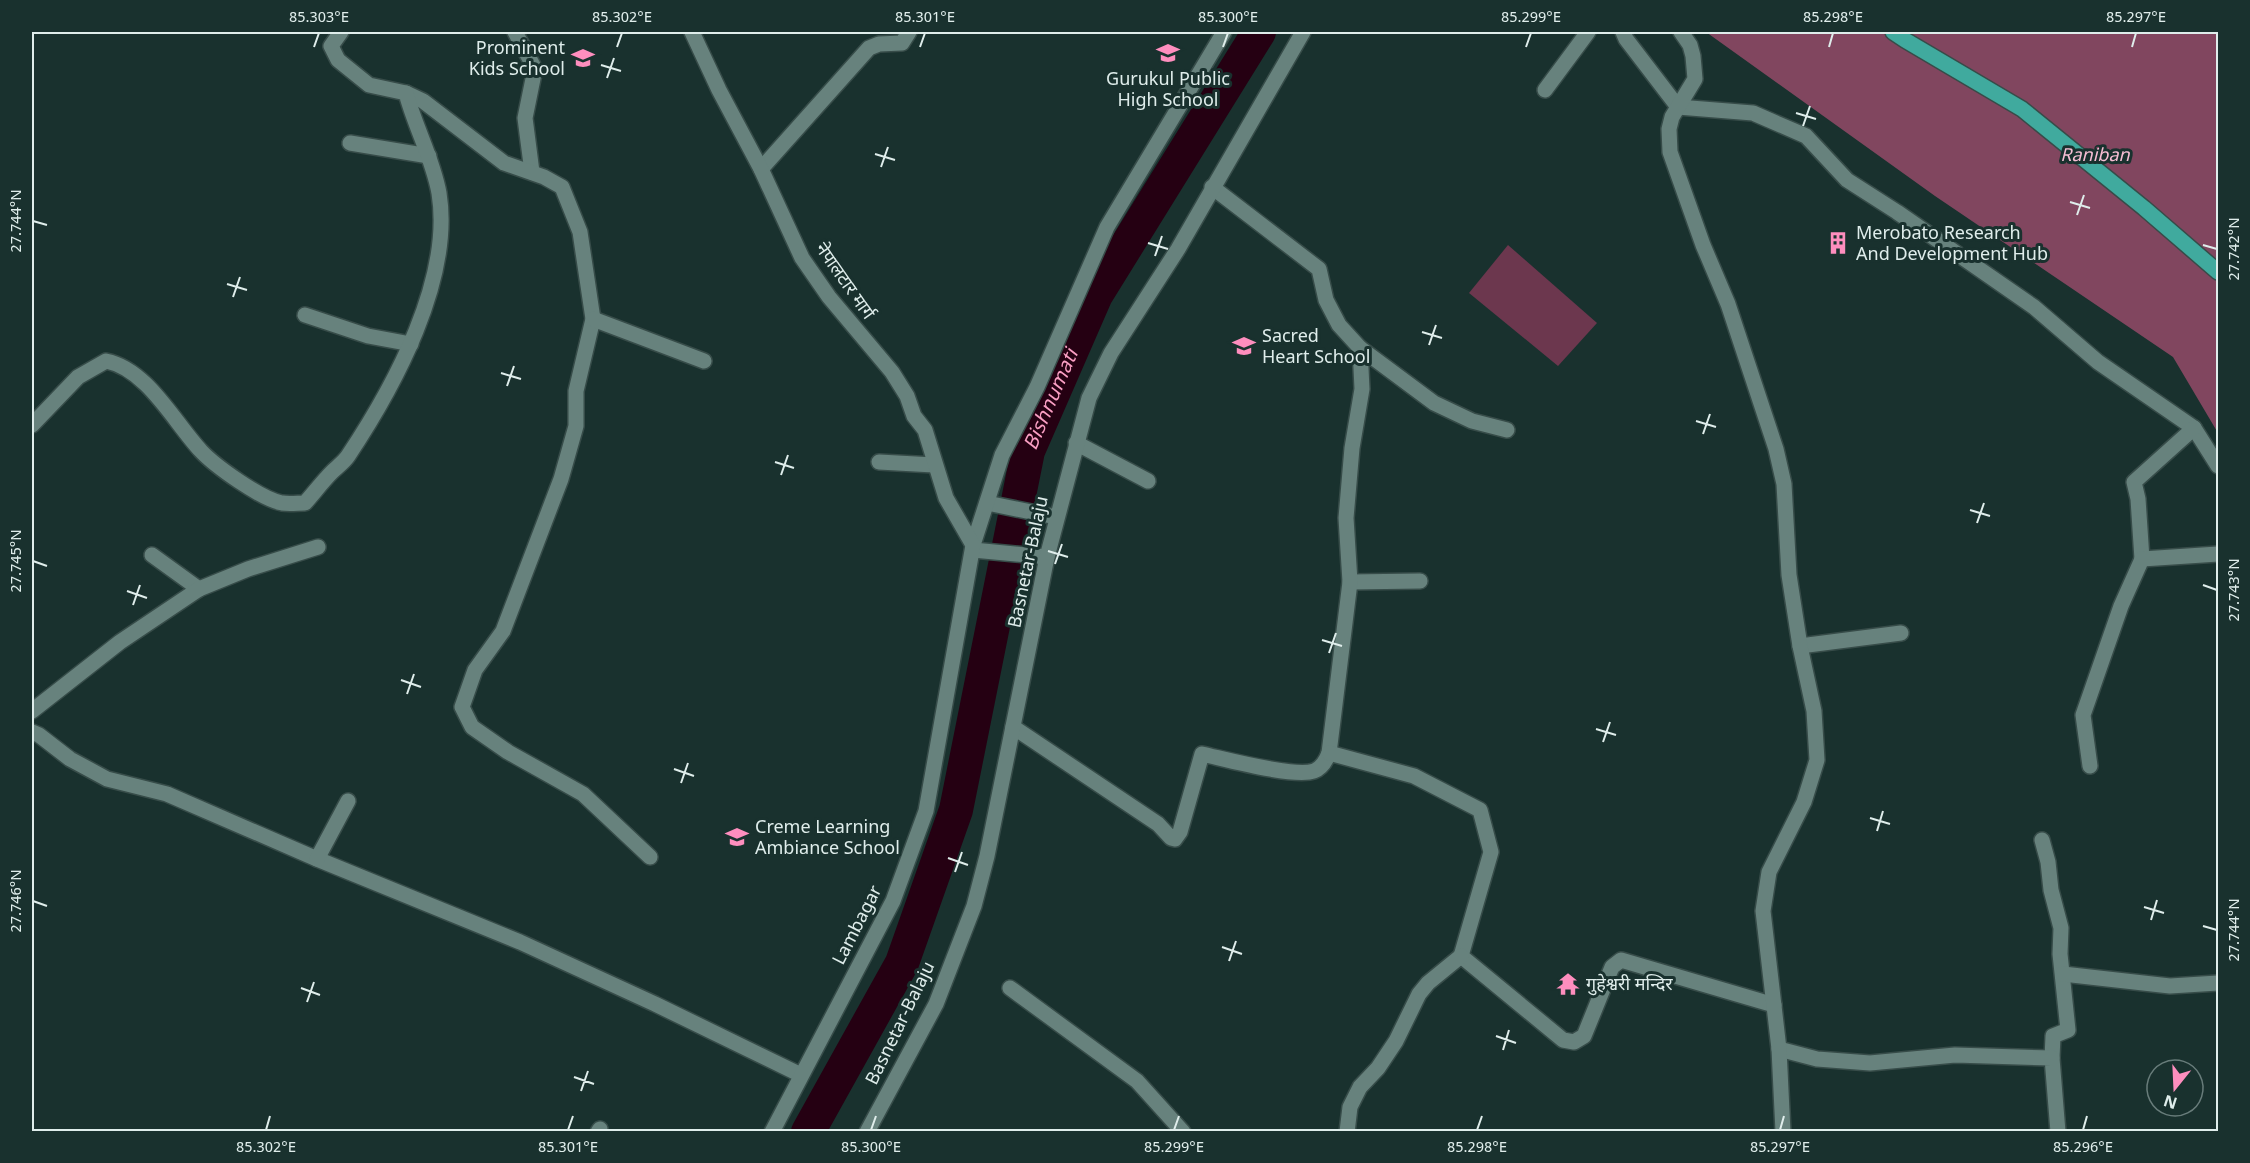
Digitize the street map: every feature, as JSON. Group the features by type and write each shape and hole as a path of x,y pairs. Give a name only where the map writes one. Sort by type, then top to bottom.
{"main road":[{"path":"1893,32 2022,109 2144,208 2218,272"}],"street":[{"path":"341,32 331,46 338,60 369,85 406,93 423,101 504,163 532,172 562,187 580,232 593,319 576,391 576,426 561,479 503,631 475,670 462,707 472,727 508,752 583,794 650,857"},
{"path":"515,32 535,69 525,118 532,172"},
{"name":"नेपालटार मार्ग","path":"692,32 719,90 761,169 802,258 829,297 892,372 907,396 914,416 925,430 946,498 973,547"},
{"path":"761,169 869,48 879,44 902,43 909,32"},
{"name":"Lambagar","path":"772,1131 893,901 926,812 973,547 1002,454 1037,387 1107,227 1224,32"},
{"name":"Basnetar-Balaju","path":"867,1131 936,1004 974,906 987,856 1013,727 1039,557 1049,516 1076,443 1089,398 1111,353 1178,249 1303,32"},
{"path":"1545,90 1588,32"},
{"path":"1623,32 1678,107 1753,113 1806,136 1847,180 2034,307 2098,362 2194,428 2218,466"},
{"path":"1681,32 1690,45 1695,79 1678,107 1669,129 1670,152 1703,245 1728,304 1776,449 1784,484 1789,575 1800,646 1814,711 1817,759 1804,802 1769,872 1763,911 1779,1049 1783,1131"},
{"path":"32,425 78,377 105,361 119,364 152,390 201,451 220,468 256,491 281,503 305,503 346,458 411,344 428,296 438,257 441,226 439,193 429,156 413,118 406,93"},
{"path":"350,143 429,156"},
{"path":"1212,187 1320,269 1326,300 1339,325 1360,348 1434,403 1472,421 1507,430"},
{"path":"305,315 368,336 411,344"},
{"path":"593,319 704,361"},
{"path":"1013,727 1158,824 1171,838 1175,838 1179,832 1202,754 1260,767 1312,772 1320,767 1329,753 1350,582 1346,518 1352,448 1362,389 1360,348"},
{"path":"2090,765 2082,715 2121,606 2142,559 2138,499 2134,482 2194,428"},
{"path":"1076,443 1148,481"},
{"path":"879,462 934,465"},
{"path":"987,503 1049,516"},
{"path":"32,711 120,642 199,589 249,569 318,547"},
{"path":"973,547 991,552 1039,557"},
{"path":"2142,559 2218,554"},
{"path":"152,555 199,589"},
{"path":"1350,582 1420,581"},
{"path":"1800,646 1901,633"},
{"path":"32,732 70,759 107,778 167,794 317,859 520,942 801,1075"},
{"path":"1329,753 1414,776 1480,810 1491,852 1461,956 1428,983 1419,994 1396,1041 1378,1068 1360,1087 1350,1107 1347,1131"},
{"path":"317,859 348,801"},
{"path":"2042,840 2061,928 2060,954 2068,1030 2053,1036 2052,1058 2058,1131"},
{"path":"1461,956 1560,1038 1570,1042 1581,1039 1587,1033 1612,967 1621,960 1774,1005"},
{"path":"2063,974 2169,986 2218,983"},
{"path":"1010,988 1137,1082 1183,1131"},
{"path":"1779,1049 1817,1059 1870,1064 1955,1054 2052,1058"}],"shaded area":[{"path":"1508,245 1597,323 1558,366 1469,293"}],"green space":[{"name":"Raniban","path":"1706,32 2218,32 2218,433 2173,357 1935,196"}],"waterway":[{"name":"Bishnumati","path":"808,1132 902,963 956,810 1028,451 1096,295 1259,32"}],"place":[{"name":"Gurukul Public High School","path":"1168,53"},
{"name":"Prominent Kids School","path":"583,58"},
{"name":"Merobato Research And Development Hub","path":"1838,243"},
{"name":"Sacred Heart School","path":"1244,346"},
{"name":"Creme Learning Ambiance School","path":"737,837"},
{"name":"गुहेश्वरी मन्दिर","path":"1568,984"}]}
